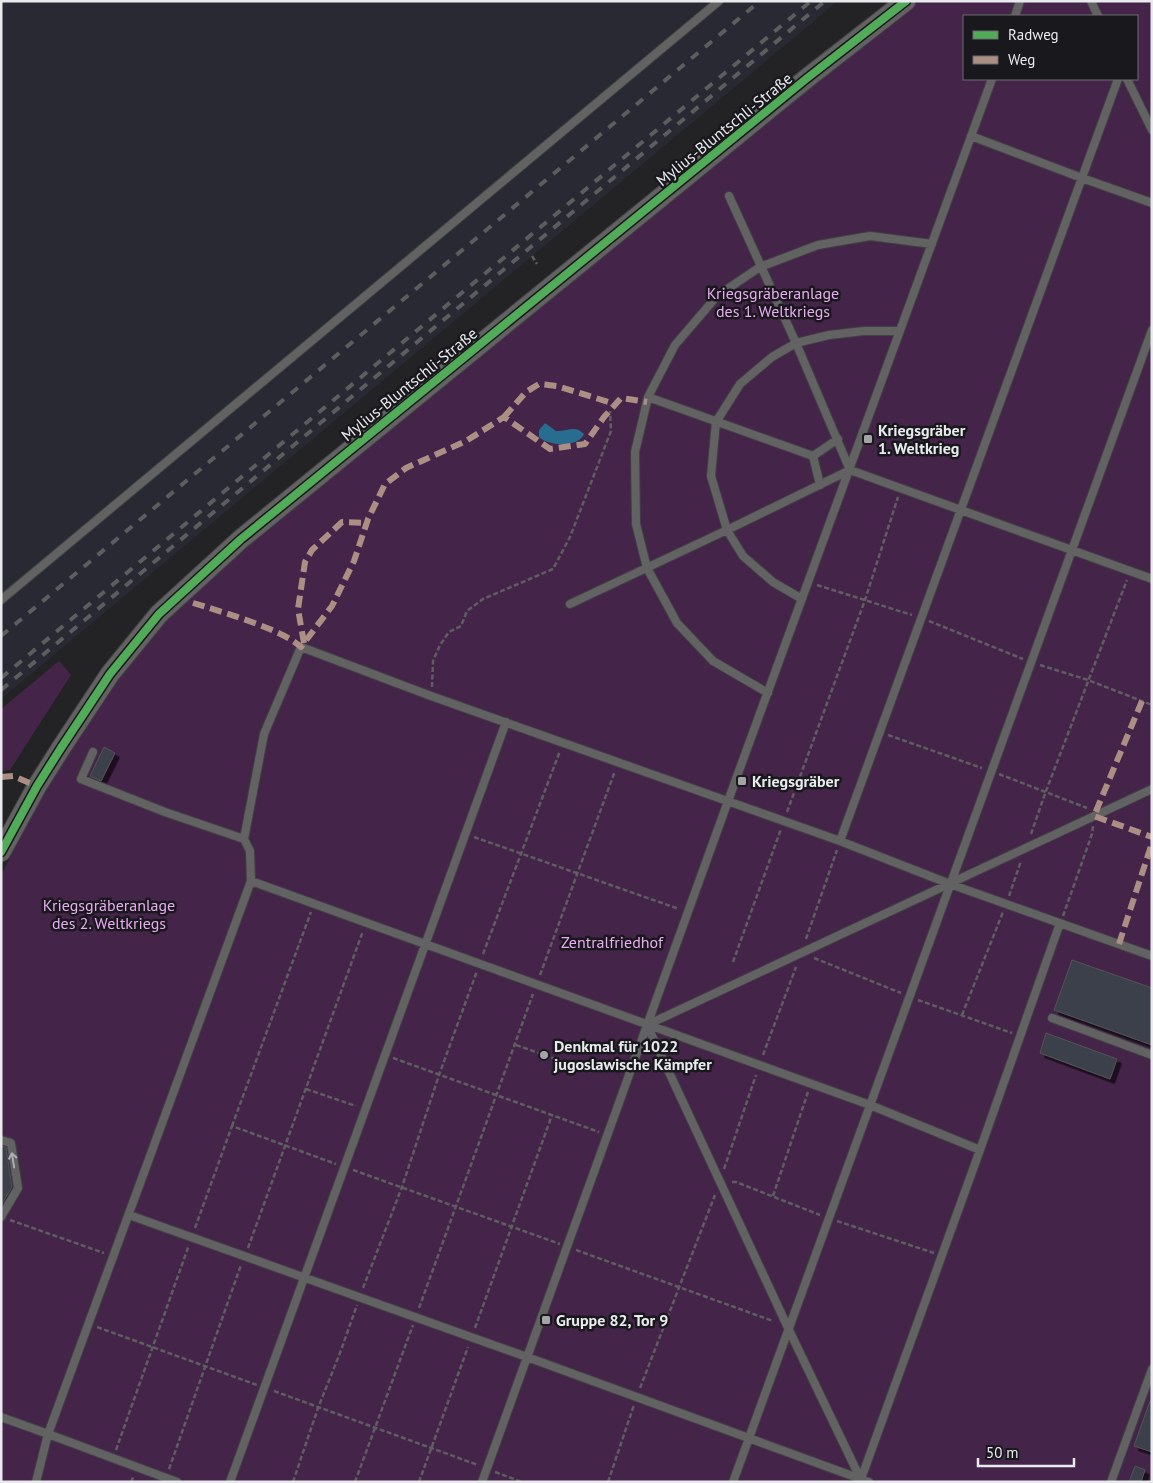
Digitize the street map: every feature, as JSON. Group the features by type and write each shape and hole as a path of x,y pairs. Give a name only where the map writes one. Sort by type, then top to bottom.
{"street":[{"name":"Mylius-Bluntschli-Straße","path":"1,852 38,786 90,702 110,674 166,608 241,539 806,79 906,1"}],"lane":[{"path":"1,600 719,1"},
{"path":"1015,15 1020,1"},
{"path":"1091,1 1098,15"},
{"path":"482,1482 992,80"},
{"path":"840,841 1118,80"},
{"path":"1128,80 1152,130"},
{"path":"971,136 1152,202"},
{"path":"729,196 796,343 850,470"},
{"path":"768,693 712,661 677,622 647,568 636,524 635,452 648,397 675,345 717,296 760,267 818,245 870,236 932,244"},
{"path":"733,1482 1152,330"},
{"path":"802,599 773,582 743,556 727,530 711,476 716,422 740,384 772,357 796,343 837,334 864,331 899,331"},
{"path":"648,397 813,456"},
{"path":"813,456 838,439"},
{"path":"813,456 820,486"},
{"path":"570,604 850,470 1152,579"},
{"path":"36,1482 48,1434 251,881 250,851 244,839 264,734 301,647 431,696 840,841 950,884 1152,956"},
{"path":"230,1482 506,722"},
{"path":"93,752 81,779 164,812 244,839"},
{"path":"647,1025 1152,789"},
{"path":"251,881 870,1105 980,1150"},
{"path":"861,1480 1060,923"},
{"path":"1052,1018 1152,1055"},
{"path":"647,1025 861,1480"},
{"path":"1,1140 11,1143 18,1188 1,1217"},
{"path":"129,1215 472,1337 869,1482"},
{"path":"1111,1482 1152,1369"},
{"path":"1,1417 177,1482"}],"path":[{"path":"532,256 537,264"},
{"path":"431,696 433,661 440,645 449,632 461,626 467,611 483,599 553,569 570,537 611,431 610,411"},
{"path":"733,962 865,600 901,488"},
{"path":"962,1015 1007,904 1046,791 1130,571"},
{"path":"809,583 921,618 1032,663 1088,680 1152,705"},
{"path":"880,732 992,771"},
{"path":"293,1482 359,1297 402,1187 439,1075 479,964 563,743"},
{"path":"355,1482 618,763"},
{"path":"466,834 688,912"},
{"path":"840,841 802,953 909,997 1020,1036"},
{"path":"114,1458 152,1347 314,904"},
{"path":"166,1478 366,923"},
{"path":"516,1045 567,1063"},
{"path":"386,1055 608,1135"},
{"path":"773,1197 810,1084"},
{"path":"306,1088 364,1109"},
{"path":"419,1482 552,1115"},
{"path":"232,1126 773,1321 783,1317"},
{"path":"608,1482 678,1287 720,1182"},
{"path":"1,1217 114,1256"},
{"path":"89,1324 522,1482"}],"shaded area":[{"path":"1,1 838,1 1,699"}],"green space":[{"name":"Zentralfriedhof","path":"917,1 1152,1 1152,1482 1,1482 1,875 51,777 121,674 164,621 245,543"},
{"path":"59,661 71,675 10,770 1,771 1,709"}],"water":[{"path":"545,423 556,431 577,429 584,434 576,442 556,444 539,437 539,430"}],"building":[{"path":"104,747 115,753 101,781 90,776"},
{"path":"1072,960 1152,988 1152,1045 1054,1010"},
{"path":"1046,1033 1117,1059 1110,1079 1040,1053"},
{"path":"1,1146 6,1147 12,1187 1,1205"},
{"path":"1150,1401 1152,1401 1152,1452 1134,1446"},
{"path":"1135,1466 1145,1470 1141,1482 1129,1482"}],"railway":[{"path":"1,636 760,1"},
{"path":"1,678 811,1"},
{"path":"1,690 825,1"}],"marked path":[{"path":"504,417 526,392 539,384 557,386 615,404"},
{"path":"193,603 265,627 292,640 301,647 332,606 354,561 368,519 385,484 406,468 466,441 504,417 550,449 585,444 604,417 621,398 647,402"},
{"path":"304,643 298,609 305,562 312,550 342,522 367,523"},
{"path":"1142,701 1094,816 1152,837"},
{"path":"1,777 13,776 37,786"},
{"path":"1119,944 1152,843"}],"cycle path":[{"path":"1,852 37,786 110,674 159,614 241,539 806,79 906,1"}],"place":[{"name":"Kriegsgräber 1. Weltkrieg","path":"868,439"},
{"name":"Kriegsgräber","path":"742,781"},
{"name":"Denkmal für 1022 jugoslawische Kämpfer","path":"544,1055"},
{"name":"Gruppe 82, Tor 9","path":"546,1320"}],"park label":[{"name":"Kriegsgräberanlage des 1. Weltkriegs","path":"773,302"},
{"name":"Kriegsgräberanlage des 2. Weltkriegs","path":"109,914"}]}
